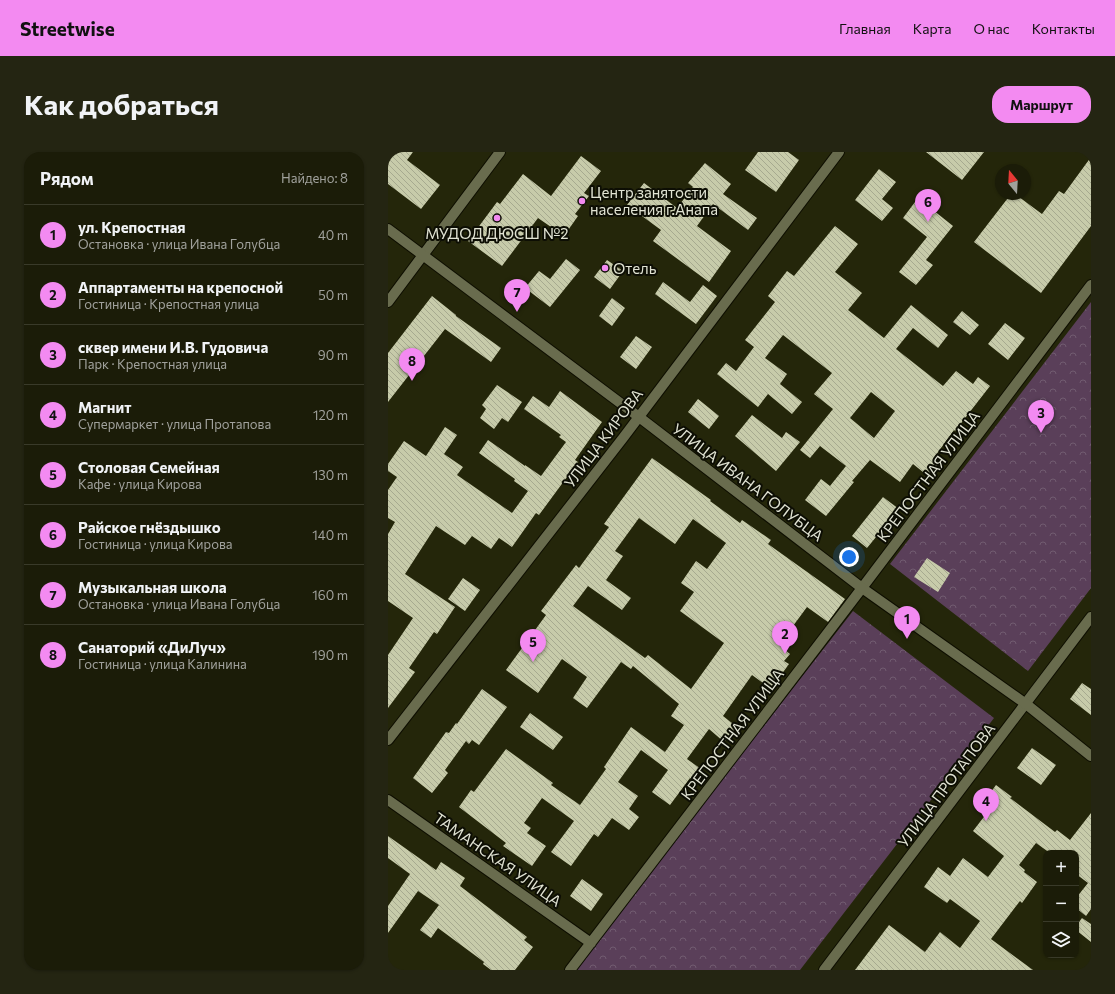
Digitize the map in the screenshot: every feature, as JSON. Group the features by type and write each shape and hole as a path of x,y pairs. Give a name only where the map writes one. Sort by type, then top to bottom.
{"street":[{"path":"388,302 500,152"},
{"name":"УЛИЦА КИРОВА","path":"388,740 639,417 839,152"},
{"name":"УЛИЦА ИВАНА ГОЛУБЦА","path":"388,229 639,417 862,588 1026,704 1091,756"},
{"name":"КРЕПОСТНАЯ УЛИЦА","path":"570,970 1091,285"},
{"name":"УЛИЦА ПРОТАПОВА","path":"824,970 1091,617"},
{"name":"ТАМАНСКАЯ УЛИЦА","path":"388,800 591,943"}],"green space":[{"path":"1091,302 1091,588 1028,671 890,564"},
{"path":"853,611 994,718 800,970 574,970"}],"building":[{"path":"388,152 413,152 407,160 440,185 421,209 388,184"},
{"path":"758,152 788,152 799,160 776,192 745,170"},
{"path":"926,152 984,152 962,180"},
{"path":"581,156 601,171 584,193 589,196 575,214 578,216 564,236 538,218 502,266 468,241 497,202 500,204 523,174 551,196"},
{"path":"1091,157 1091,226 1041,293 974,242 1006,200 1023,200 1042,214 1059,191 1064,194"},
{"path":"705,163 731,184 723,194 757,218 748,230 713,204 697,226 731,251 709,282 653,241 661,230 627,205 644,183 677,208 693,187 688,183"},
{"path":"879,169 896,182 882,199 893,208 882,221 855,200"},
{"path":"918,198 953,226 926,260 933,265 916,285 899,272 927,237 903,218"},
{"path":"835,226 858,244 835,272 862,293 848,310 884,338 911,305 948,335 938,348 913,328 896,349 943,386 956,371 973,384 978,377 990,386 955,431 954,430 933,459 939,463 928,476 913,464 900,482 870,460 826,516 805,500 821,479 830,486 846,466 820,446 810,458 800,450 833,409 814,394 832,373 783,335 765,358 787,374 780,384 802,402 792,414 768,394 758,407 717,374 726,363 736,371 754,347 745,340 775,302 768,296 787,271 794,276","holes":["871,392 895,411 874,438 850,418"]},
{"path":"566,259 580,270 550,307 525,288 539,271 550,279"},
{"path":"607,260 623,271 610,289 594,277"},
{"path":"663,282 690,302 703,285 717,296 696,324 655,294"},
{"path":"432,296 456,316 501,348 491,362 445,329 388,402 388,353"},
{"path":"612,298 625,308 612,326 599,316"},
{"path":"962,311 979,325 970,335 953,322"},
{"path":"1005,323 1025,338 1008,360 988,344"},
{"path":"636,336 652,347 636,369 620,357"},
{"path":"497,385 522,402 508,422 502,418 494,429 480,418 486,409 482,405"},
{"path":"560,391 602,422 575,460 578,462 539,515 536,513 512,547 499,538 491,549 472,536 465,545 436,526 405,574 455,607 437,634 434,632 409,668 415,672 388,708 388,655 413,618 388,601 388,534 395,522 388,518 388,490 397,477 388,471 388,464 404,441 426,456 445,427 457,435 444,454 463,467 457,475 512,513 528,491 514,481 515,479 479,453 488,440 541,476 566,442 559,437 561,435 524,409 533,396 549,407"},
{"path":"698,399 719,416 709,429 688,412"},
{"path":"752,415 782,438 786,432 800,442 776,471 735,436"},
{"path":"652,458 711,500 710,501 740,523 742,520 771,540 768,544 845,599 828,622 807,607 779,645 790,654 784,661 789,664 771,689 752,675 723,716 737,727 724,742 709,729 687,759 701,769 694,780 690,778 670,805 652,792 668,770 641,750 618,782 638,796 629,809 639,817 629,830 612,818 598,837 594,834 571,866 551,852 574,821 542,798 524,823 531,828 527,833 546,846 532,866 503,846 506,843 459,807 471,790 474,792 506,749 553,783 551,785 580,805 606,769 604,767 631,727 665,752 684,725 671,716 679,704 633,666 631,669 621,662 587,708 573,698 587,677 562,659 538,693 506,670 546,615 541,611 576,565 579,568 609,527 604,524","holes":["639,518 675,544 693,519 726,543 707,569 696,561 681,583 694,592 680,611 724,643 691,689 648,655 645,658 573,606 588,586 622,610 631,598 606,580 623,556 615,551"]},
{"path":"883,497 899,509 867,548 852,536"},
{"path":"927,558 950,573 938,592 914,577"},
{"path":"463,578 480,590 465,611 448,599"},
{"path":"1082,683 1091,689 1091,715 1070,699"},
{"path":"482,689 507,707 479,745 472,740 469,744 466,741 445,770 448,773 432,793 413,778 446,732 449,733 456,723 457,724"},
{"path":"530,713 563,737 553,750 520,727"},
{"path":"1032,748 1056,765 1041,785 1017,768"},
{"path":"996,785 1012,797 1010,798 1055,832 1057,830 1070,840 1091,813 1091,909 1086,916 1079,910 1079,894 1088,883 1079,876 1079,850 1046,850 1036,843 1019,865 1025,870 1024,872 1037,882 1022,903 1020,901 991,939 1033,970 855,970 889,925 925,952 940,932 960,948 980,921 950,899 947,903 924,887 938,867 950,876 963,858 988,877 1004,856 973,831 990,809 983,803"},
{"path":"388,836 436,870 441,862 465,878 460,886 527,937 524,940 533,947 515,970 491,970 483,964 484,962 438,928 431,938 420,930 439,905 418,891 388,933 388,906 410,874 388,858"},
{"path":"582,879 603,894 591,911 570,896"},
{"path":"1082,918 1091,924 1091,942 1079,932 1079,922"}],"place":[{"name":"Центр занятости населения г.Анапа","path":"582,201"},
{"name":"МУДОД ДЮСШ №2","path":"497,218"},
{"name":"Райское гнёздышко","path":"928,222"},
{"name":"Отель","path":"605,268"},
{"name":"Музыкальная школа","path":"517,312"},
{"name":"Санаторий «ДиЛуч»","path":"412,381"},
{"name":"сквер имени И.В. Гудовича","path":"1041,433"},
{"name":"ул. Крепостная","path":"907,639"},
{"name":"Аппартаменты на крепосной","path":"785,654"},
{"name":"Столовая Семейная","path":"533,662"},
{"name":"Магнит","path":"986,821"}]}
